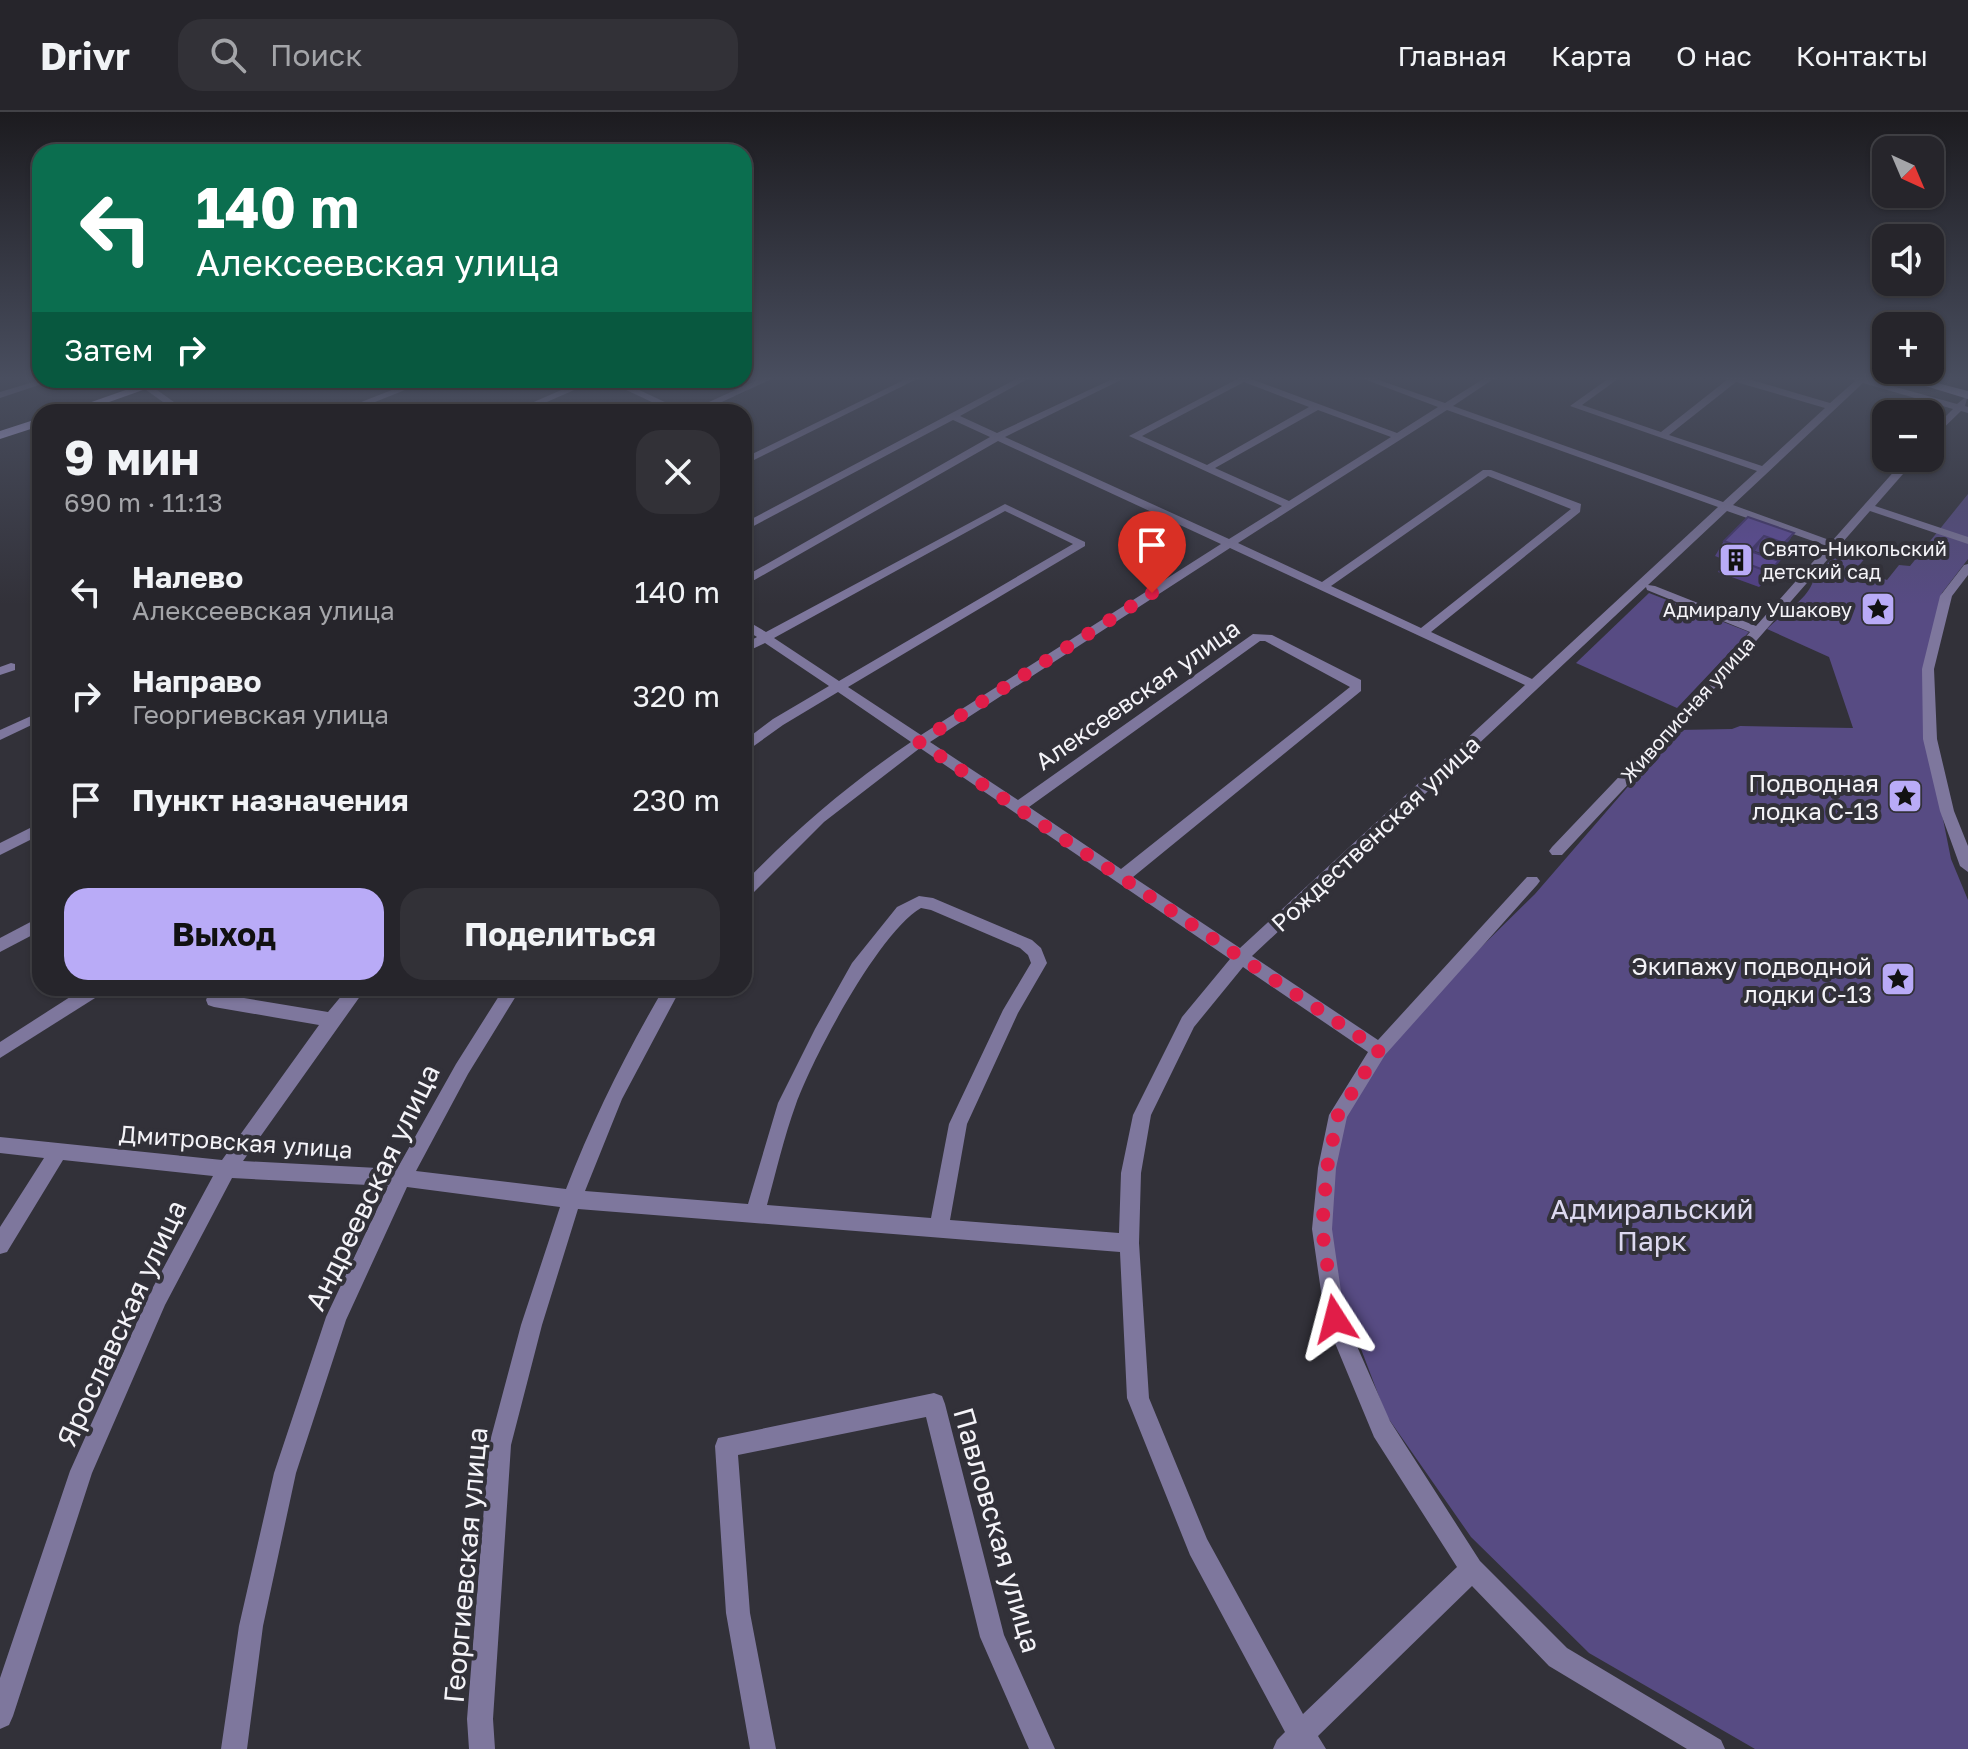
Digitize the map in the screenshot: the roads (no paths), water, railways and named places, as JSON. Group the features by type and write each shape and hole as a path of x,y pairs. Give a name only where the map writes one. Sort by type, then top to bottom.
{"street":[{"path":"752,523 884,452"},
{"path":"752,577 970,452"},
{"path":"1034,452 1535,685"},
{"path":"1170,452 1291,506"},
{"path":"1207,469 1236,452"},
{"path":"752,884 821,816 919,742 1376,452"},
{"path":"1575,452 1834,545"},
{"path":"1713,452 1764,470"},
{"name":"Рождественская улица","path":"1300,1745 1198,1547 1138,1398 1129,1243 1131,1173 1142,1115 1188,1022 1242,956 1783,452"},
{"path":"1324,586 1487,472 1577,506 1422,633"},
{"name":"Живописная улица","path":"1557,851 1659,743 1899,472"},
{"path":"752,644 1005,507 1081,544 778,722 752,742"},
{"path":"1868,507 1968,541"},
{"path":"1968,567 1946,596 1928,669 1930,739 1962,836 1968,866"},
{"path":"1651,588 1758,631"},
{"path":"752,629 1379,1050"},
{"name":"Алексеевская улица","path":"1019,807 1257,637 1268,638 1356,683 1356,688 1122,877"},
{"path":"0,736 32,720"},
{"path":"0,850 32,832"},
{"path":"1532,881 1379,1050 1338,1115 1327,1168 1322,1229 1335,1319 1382,1429 1472,1569 1558,1657 1712,1749"},
{"path":"754,1215 787,1103 821,1034 858,968 903,911 919,902 933,904 1026,944 1035,952 1039,963 1011,1010 958,1124 939,1228"},
{"path":"0,946 32,928"},
{"path":"0,1051 85,996"},
{"name":"Ярославская улица","path":"0,1716 81,1471 158,1298 227,1169 352,996"},
{"name":"Андреевская улица","path":"234,1749 251,1626 285,1473 336,1317 402,1178 462,1069 508,996"},
{"name":"Георгиевская улица","path":"482,1749 480,1719 500,1445 539,1291 571,1199 603,1116 641,1040 668,996"},
{"path":"214,1000 332,1020"},
{"name":"Дмитровская улица","path":"0,1145 227,1169 402,1178 571,1199 754,1215 1129,1243"},
{"path":"0,1245 58,1152"},
{"name":"Павловская улица","path":"763,1749 738,1613 726,1446 934,1404 992,1637 1042,1749"},
{"path":"1300,1745 1472,1569"}],"place":[{"name":"Свято-Никольский детский сад","path":"1736,560"},
{"name":"Адмиралу Ушакову","path":"1878,609"},
{"name":"Подводная лодка С-13","path":"1905,796"},
{"name":"Экипажу подводной лодки С-13","path":"1898,979"}],"park label":[{"name":"Адмиральский Парк","path":"1652,1224"}]}
